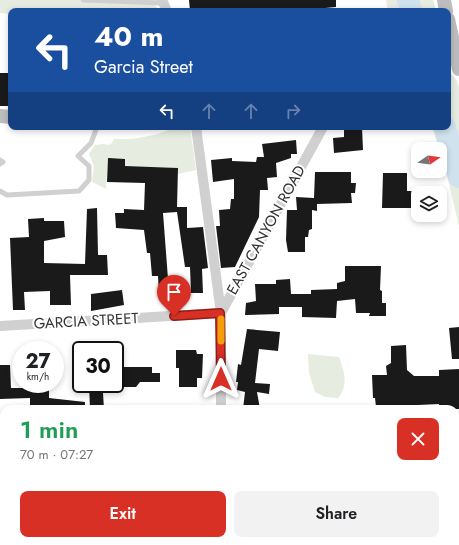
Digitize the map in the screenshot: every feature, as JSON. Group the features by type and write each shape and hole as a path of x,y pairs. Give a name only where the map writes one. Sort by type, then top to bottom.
{"street":[{"path":"451,35 459,69"},
{"path":"196,130 220,313"},
{"name":"EAST CANYON ROAD","path":"221,405 220,313 321,130"},
{"name":"GARCIA STREET","path":"0,326 220,313"}],"lane":[{"path":"83,0 164,5"},
{"path":"0,198 7,195 79,190 89,180 89,166 78,156 91,143 96,130"},
{"path":"0,160 3,162 0,164"},
{"path":"0,190 7,195"}],"shaded area":[{"path":"0,0 153,0 157,8 8,8 8,14 0,13"},
{"path":"386,0 433,0 435,8 387,8"},
{"path":"451,74 457,81 459,87 459,226 447,176 447,142 437,142 433,130 451,130"},
{"path":"168,130 190,130 196,170 178,174 178,168 125,166 108,158 106,189 92,182 94,166 89,154 95,145 109,145 114,139 146,137"},
{"path":"308,354 339,357 344,373 344,388 338,398 325,397 315,392 309,373"}],"building":[{"path":"189,0 336,0 336,7 325,8 190,8"},
{"path":"0,73 8,73 8,106 0,106"},
{"path":"344,130 362,130 363,150 334,153 333,138 344,137"},
{"path":"296,140 297,154 291,154 291,158 276,163 277,177 267,178 268,190 260,190 259,217 235,267 221,268 216,226 220,226 219,210 230,209 231,199 234,199 234,179 213,182 211,160 232,158 232,161 256,162 257,157 264,157 262,144"},
{"path":"108,158 125,159 125,166 178,168 177,207 187,207 187,228 203,227 208,268 202,269 203,293 191,293 190,267 185,267 177,212 163,213 169,292 159,293 158,276 152,276 150,253 147,253 144,230 116,228 115,213 124,213 124,209 144,210 145,183 107,182"},
{"path":"315,172 351,172 351,183 356,183 355,193 351,193 352,203 317,204 317,211 312,210 312,229 309,230 308,237 305,237 305,252 288,252 286,240 287,210 297,210 296,197 314,198"},
{"path":"383,173 407,173 407,191 411,191 411,208 382,208"},
{"path":"97,208 98,255 107,255 108,275 70,275 71,305 50,305 50,291 24,292 25,310 13,310 10,238 29,237 28,219 44,218 44,221 64,221 65,237 44,241 44,263 85,264 87,209"},
{"path":"345,266 381,266 380,290 382,291 382,303 386,303 386,316 369,316 370,313 356,313 355,299 337,301 336,318 302,317 302,307 279,307 279,314 245,315 246,303 256,301 255,284 276,284 276,280 290,279 291,294 311,294 311,290 337,289 337,283 345,281"},
{"path":"122,290 124,305 91,311 91,294"},
{"path":"459,327 459,359 452,359 449,328"},
{"path":"247,329 280,332 278,351 259,349 255,383 270,384 269,394 257,392 259,405 243,405 245,392 237,390 238,382 236,382 238,364 241,365"},
{"path":"406,345 407,370 414,376 439,376 439,370 459,369 459,405 376,405 375,398 373,398 372,375 387,375 386,366 391,363 391,346"},
{"path":"176,350 196,350 197,354 203,354 202,378 197,378 197,387 179,387 179,368 176,368"},
{"path":"0,365 10,365 12,393 49,393 49,398 85,402 85,405 30,405 30,398 0,399"},
{"path":"124,367 152,367 152,373 160,373 160,382 140,382 136,387 124,387"},
{"path":"89,393 103,393 104,405 90,405"}],"waterway":[{"path":"408,0 410,8"},
{"path":"446,130 459,177"}],"slow traffic":[{"path":"221,319 221,341"}],"route":[{"path":"174,316 220,313 221,379"}]}
